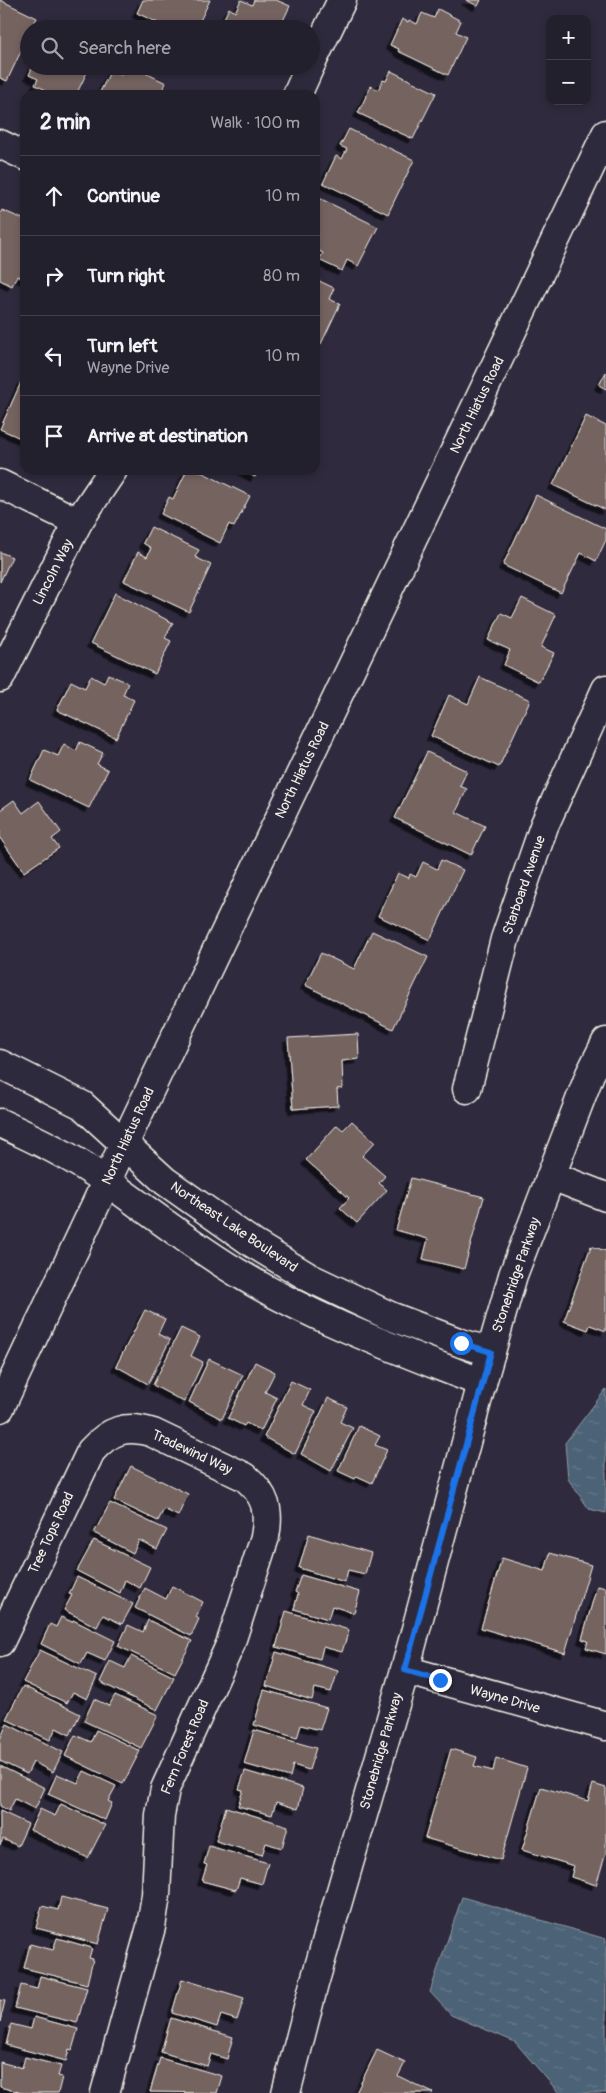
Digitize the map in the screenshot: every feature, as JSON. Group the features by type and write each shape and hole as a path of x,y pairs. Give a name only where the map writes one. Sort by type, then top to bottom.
{"street":[{"path":"320,46 342,0"},
{"path":"298,90 306,75"},
{"name":"North Hiatus Road","path":"0,1408 106,1181 606,134"},
{"path":"0,144 20,154"},
{"name":"Lincoln Way","path":"0,678 78,522 110,475"},
{"path":"0,484 78,522"},
{"name":"Starboard Avenue","path":"467,1089 506,939 544,826 606,689"},
{"name":"Stonebridge Parkway","path":"286,2093 314,1984 405,1670 513,1275 590,1074 606,1042"},
{"name":"Northeast Lake Boulevard","path":"0,1064 82,1105 125,1142 165,1181 254,1244 310,1278 390,1316 461,1343 491,1352"},
{"path":"0,1123 63,1153 243,1276 292,1302 385,1344 482,1383"},
{"path":"552,1176 606,1197"},
{"name":"Tradewind Way","path":"113,1432 140,1429 154,1433 245,1477 262,1496"},
{"name":"Tree Tops Road","path":"0,1642 91,1451 113,1432"},
{"name":"Fern Forest Road","path":"105,2093 152,1927 156,1895 160,1815 165,1789 237,1627 268,1522 262,1496"},
{"name":"Wayne Drive","path":"405,1670 606,1726"}],"water":[{"path":"606,1389 606,1513 589,1509 568,1479 565,1443"},
{"path":"462,1897 606,1939 606,2093 559,2093 515,2042 451,2015 430,1992"}],"building":[{"path":"0,0 37,18 36,20 20,20 20,53 7,81 0,78"},
{"path":"143,0 210,0 200,20 152,20 137,13"},
{"path":"241,0 252,5 254,0 276,0 290,6 283,20 223,20 229,8 235,12"},
{"path":"466,0 481,0 478,6"},
{"path":"438,9 461,21 456,32 466,37 448,75 398,51 399,49 390,45 402,19 417,24 422,13 434,18"},
{"path":"391,71 436,93 413,139 358,113 371,86 378,90 383,80 386,81"},
{"path":"29,75 86,75 78,90 44,90 35,85 38,79"},
{"path":"108,75 150,75 166,83 162,90 101,90"},
{"path":"349,129 414,160 388,214 323,183 336,156 342,159 347,149 340,146"},
{"path":"320,198 378,227 358,266 347,260 342,271 320,260 323,253 320,252"},
{"path":"2,210 20,218 20,278 17,276 12,286 0,280 0,214"},
{"path":"320,281 334,288 329,299 340,304 321,344"},
{"path":"606,372 606,389 599,385"},
{"path":"20,384 20,438 0,429"},
{"path":"586,416 606,426 606,510 553,485"},
{"path":"185,475 207,475 250,496 234,527 229,524 220,543 161,514 169,497 173,499"},
{"path":"536,495 606,529 606,540 596,561 581,553 561,593 503,565"},
{"path":"151,527 199,550 195,557 211,565 189,612 124,581 138,552 147,557 151,548 143,543"},
{"path":"0,552 12,557 0,582"},
{"path":"115,593 173,623 165,638 171,641 155,674 91,643"},
{"path":"522,598 556,615 541,647 554,653 539,682 504,665 510,650 488,640 501,613 512,618"},
{"path":"108,674 128,683 123,695 134,700 116,738 57,710 71,681 85,688 91,676 104,683"},
{"path":"480,677 530,700 499,767 431,736 449,695 468,704"},
{"path":"80,742 103,753 97,764 108,770 89,808 30,780 44,750 58,756 64,744 76,751"},
{"path":"427,752 467,771 460,786 467,789 456,812 485,826 471,855 395,818"},
{"path":"14,800 23,813 39,801 61,832 52,839 59,848 24,872 0,838 0,810"},
{"path":"441,860 463,870 430,940 378,916 398,873 409,878 410,874 416,877 423,862 437,869"},
{"path":"372,931 428,957 393,1029 305,985 321,953 354,969"},
{"path":"358,1034 359,1059 342,1061 343,1088 337,1089 338,1106 293,1109 288,1038"},
{"path":"352,1121 375,1142 362,1156 385,1176 379,1183 387,1190 357,1223 340,1208 349,1198 306,1160 337,1125 343,1130"},
{"path":"411,1178 484,1197 464,1269 423,1259 428,1239 396,1230"},
{"path":"591,1246 606,1251 606,1331 590,1325 588,1330 564,1321"},
{"path":"145,1310 165,1319 158,1334 170,1340 148,1384 116,1366"},
{"path":"181,1328 200,1337 191,1356 203,1362 184,1402 153,1385"},
{"path":"209,1359 243,1375 222,1419 189,1402"},
{"path":"255,1362 275,1372 265,1392 277,1398 261,1431 246,1423 244,1426 228,1418"},
{"path":"291,1381 310,1390 303,1405 316,1411 295,1454 264,1437"},
{"path":"328,1398 347,1407 340,1422 353,1428 331,1471 301,1454"},
{"path":"359,1426 380,1436 375,1445 387,1450 372,1483 357,1476 355,1479 338,1471"},
{"path":"131,1466 188,1494 178,1516 164,1509 158,1521 114,1500"},
{"path":"110,1503 167,1530 157,1549 139,1540 133,1553 94,1533"},
{"path":"309,1534 371,1553 365,1574 348,1570 345,1582 299,1568"},
{"path":"94,1540 150,1567 140,1588 125,1580 120,1593 77,1571"},
{"path":"550,1553 591,1565 565,1653 481,1628 502,1558 545,1571"},
{"path":"301,1575 360,1592 354,1613 332,1606 328,1619 294,1609 298,1594 295,1592"},
{"path":"77,1577 133,1604 122,1624 103,1615 97,1627 64,1610 72,1595 69,1594"},
{"path":"172,1586 203,1602 196,1617 199,1619 191,1636 135,1608 145,1588 166,1599"},
{"path":"597,1586 606,1588 606,1654 586,1648 588,1641 582,1639"},
{"path":"286,1611 349,1630 342,1652 323,1647 320,1659 276,1647"},
{"path":"61,1617 72,1622 73,1620 115,1641 105,1661 87,1653 81,1664 41,1644 50,1624 56,1627"},
{"path":"148,1620 192,1641 175,1673 118,1646 128,1625 143,1632"},
{"path":"40,1650 97,1677 87,1699 73,1692 67,1703 23,1682"},
{"path":"276,1652 338,1671 331,1692 315,1688 312,1700 266,1686"},
{"path":"131,1656 174,1677 157,1710 100,1682 110,1661 125,1668"},
{"path":"23,1686 80,1714 70,1735 56,1728 50,1740 6,1719"},
{"path":"264,1690 327,1708 320,1730 301,1725 297,1738 254,1725"},
{"path":"115,1695 158,1715 141,1748 84,1721 94,1699 109,1706"},
{"path":"7,1724 63,1752 53,1772 33,1762 27,1774 0,1761 0,1739"},
{"path":"96,1730 140,1751 123,1784 65,1756 75,1735 91,1742"},
{"path":"254,1730 316,1748 309,1770 293,1765 290,1777 244,1764"},
{"path":"451,1749 477,1757 474,1766 493,1771 496,1758 527,1768 501,1860 425,1838"},
{"path":"0,1766 45,1788 35,1809 15,1799 9,1811 0,1806"},
{"path":"84,1771 116,1786 108,1801 112,1803 105,1820 48,1794 57,1774 78,1783"},
{"path":"245,1771 303,1788 298,1809 276,1802 272,1815 238,1806 243,1790 239,1789"},
{"path":"593,1784 606,1788 606,1853 596,1885 571,1877 574,1866 522,1850 541,1787 588,1801"},
{"path":"61,1804 105,1825 88,1858 30,1830 40,1809 55,1816"},
{"path":"226,1807 288,1826 282,1848 266,1843 262,1855 216,1841"},
{"path":"0,1811 28,1824 18,1846 3,1839 0,1845"},
{"path":"209,1846 268,1863 262,1884 240,1878 236,1890 202,1881 207,1865 204,1864"},
{"path":"61,1897 108,1909 98,1944 36,1928 42,1906 58,1910"},
{"path":"57,1938 92,1948 89,1958 93,1959 87,1984 24,1968 30,1944 53,1950"},
{"path":"40,1976 87,1988 77,2023 15,2008 21,1985 37,1989"},
{"path":"182,1979 244,1998 237,2020 221,2015 217,2027 172,2013"},
{"path":"0,2000 5,2001 0,2022"},
{"path":"34,2017 78,2029 72,2050 69,2049 66,2061 6,2045 11,2024 31,2029"},
{"path":"171,2018 233,2037 227,2059 211,2054 207,2066 161,2052"},
{"path":"377,2050 405,2063 398,2076 433,2093 356,2093"},
{"path":"25,2057 61,2066 58,2076 62,2077 58,2093 22,2093 0,2087 0,2062 22,2068"},
{"path":"160,2058 222,2076 217,2093 150,2092"}],"route":[{"path":"440,1680 405,1670 491,1352 461,1343"}]}
